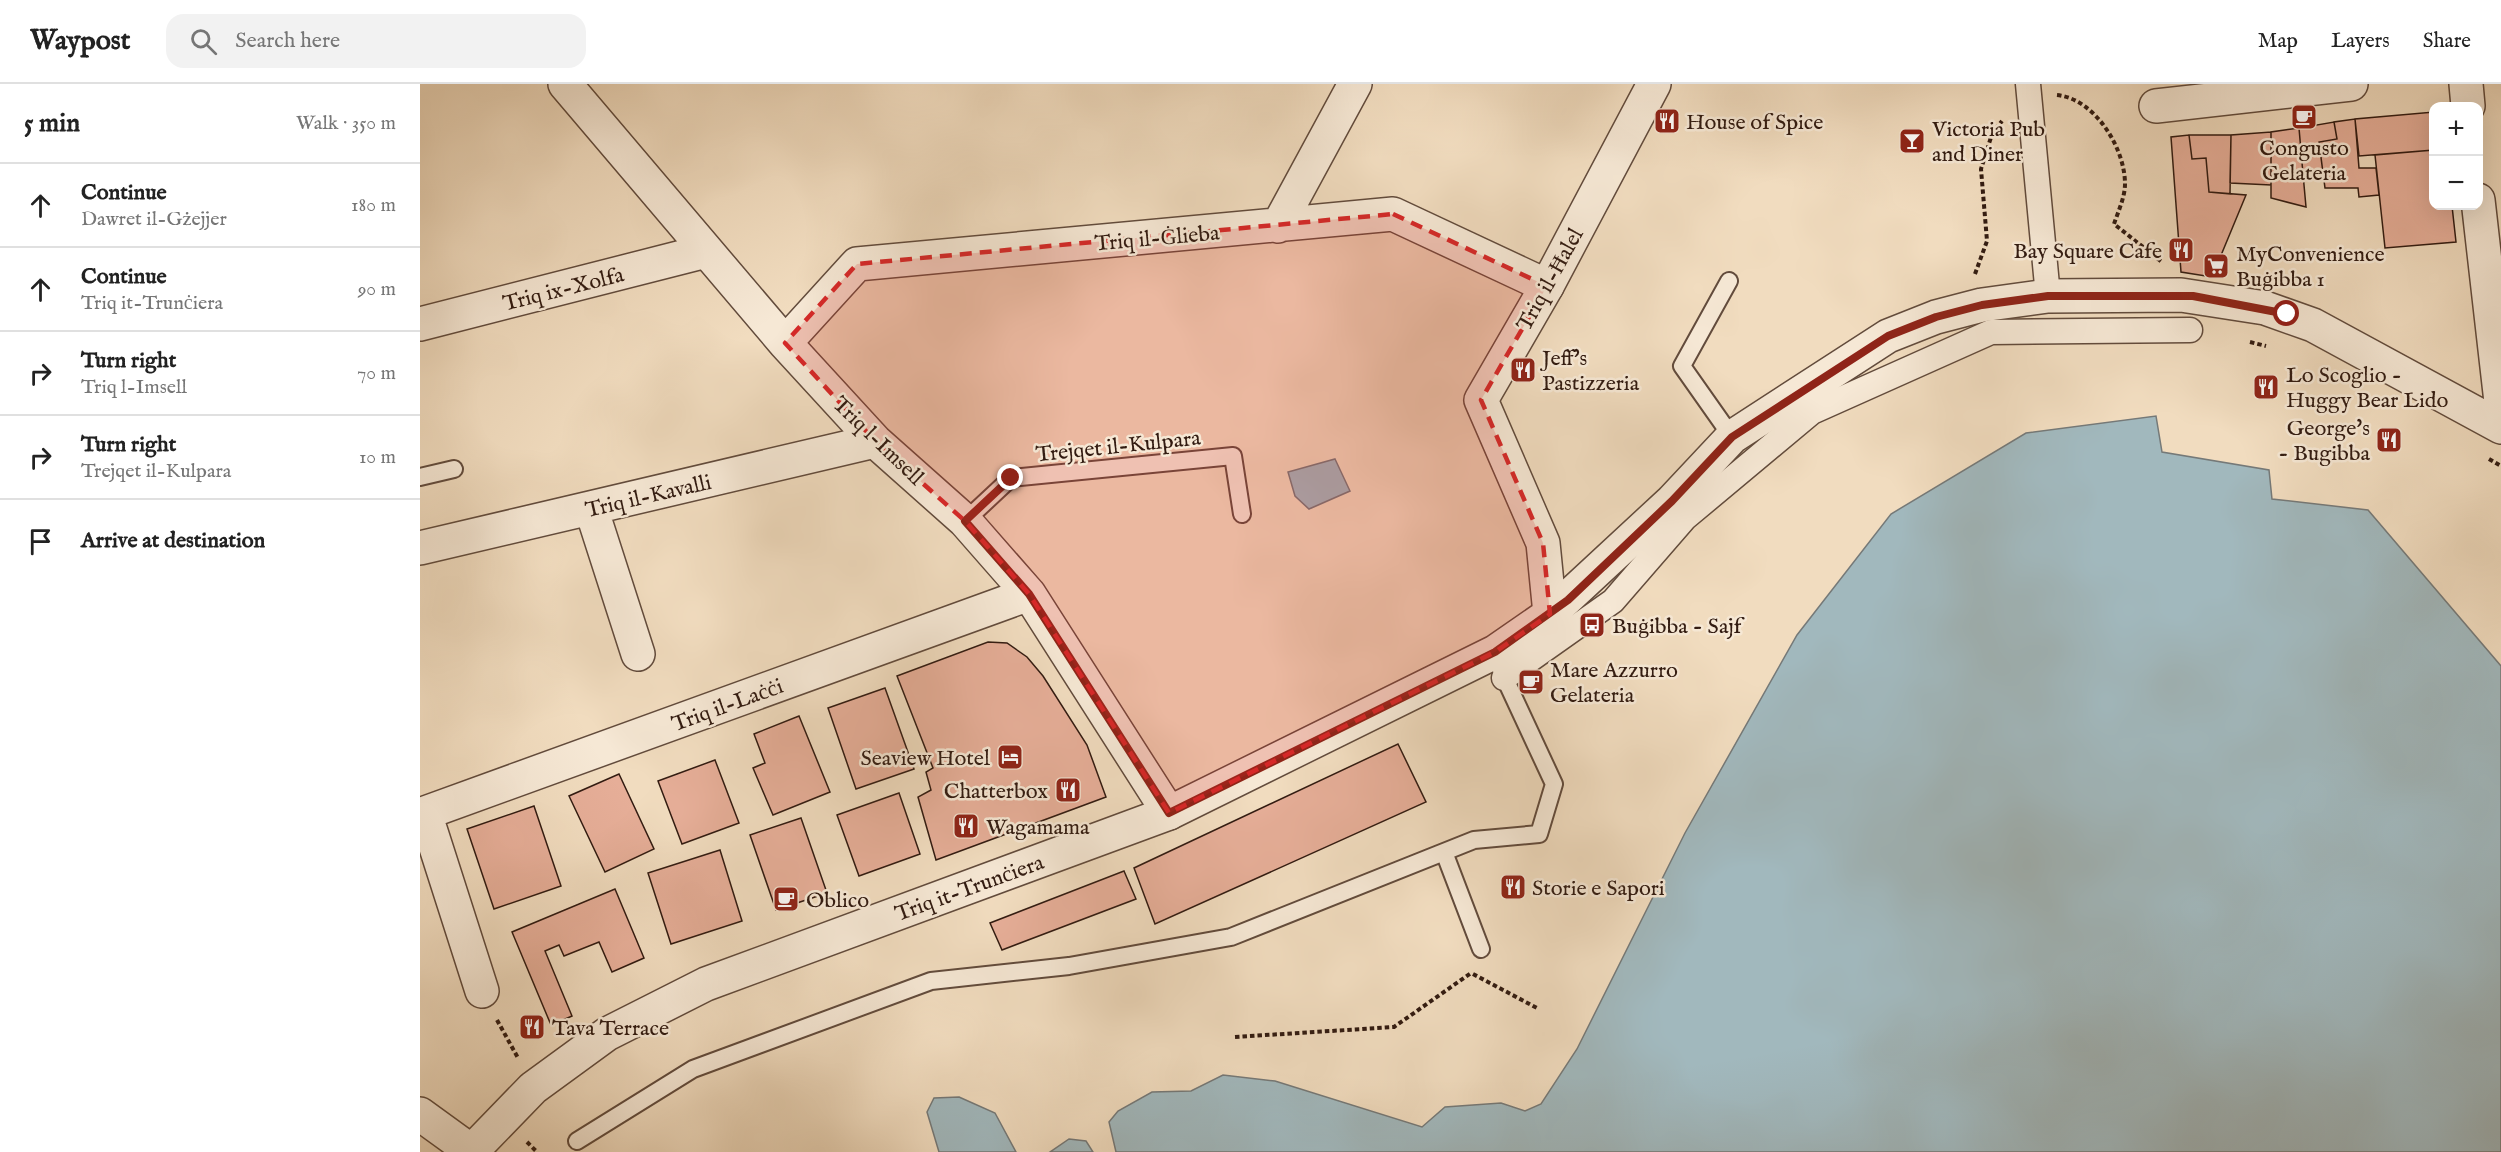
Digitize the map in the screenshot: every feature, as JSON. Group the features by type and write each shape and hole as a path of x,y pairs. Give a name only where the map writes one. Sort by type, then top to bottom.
{"street":[{"name":"Triq l-Imsell","path":"566,84 785,343 875,441 965,521 1029,594 1169,813"},
{"path":"1278,226 1355,84"},
{"name":"Triq il-Ħalel","path":"1550,614 1543,543 1481,400 1547,286 1654,84"},
{"path":"2156,106 2351,84"},
{"path":"2466,84 2468,102"},
{"path":"2029,90 2048,296"},
{"path":"2479,210 2501,402"},
{"name":"Triq il-Ġlieba","path":"785,343 857,264 1393,214 1547,286"},
{"name":"Triq ix-Xolfa","path":"420,324 706,251"},
{"name":"Triq it-Trunċiera","path":"471,1152 533,1088 607,1034 706,984 1169,813 1499,665 1550,614 1672,501 1732,437 1888,336 1936,317 1982,305 2048,296 2181,295 2287,314 2313,325 2501,427"},
{"path":"1499,665 1613,601 1685,518 1812,412 1991,332 2190,330"},
{"name":"Triq il-Kavalli","path":"420,548 875,441"},
{"path":"591,508 638,654"},
{"name":"Triq il-Laċċi","path":"482,991 425,813 1029,594"},
{"path":"420,1114 471,1152"}],"lane":[{"path":"1729,281 1682,366 1732,437"},
{"name":"Trejqet il-Kulpara","path":"965,521 1011,478 1233,456 1242,514"},
{"path":"420,477 454,469"},
{"path":"577,1141 693,1069 931,981 1069,966 1231,937 1474,840 1539,834 1554,784 1499,665"},
{"path":"1444,852 1481,949"}],"path":[{"path":"1982,305 1973,279 1987,241 1981,169 1992,134 2029,90 2060,95 2091,110 2109,132 2114,140 2125,183 2114,224 2175,273 2181,295"},
{"path":"1235,1037 1394,1027 1471,973 1481,949"},
{"path":"1471,973 1537,1008"},
{"path":"482,991 533,1088"},
{"path":"526,1141 537,1152"}],"highlighted area":[{"path":"1393,214 1547,286 1481,400 1543,543 1550,614 1495,652 1169,813 1029,594 965,521 875,441 785,343 857,264"}],"water":[{"path":"2156,416 2162,452 2269,470 2272,499 2368,510 2501,666 2501,1152 1116,1152 1109,1122 1118,1111 1152,1092 1191,1091 1223,1075 1275,1081 1422,1127 1445,1107 1501,1103 1525,1111 1541,1104 1577,1049 1685,833 1797,635 1891,514 2026,433"},
{"path":"1335,459 1350,491 1309,509 1295,496 1288,472"},
{"path":"959,1097 995,1113 1016,1152 939,1152 927,1112 934,1098"},
{"path":"1069,1139 1086,1141 1093,1152 1050,1152"}],"building":[{"path":"2429,112 2429,150 2359,156 2355,119"},
{"path":"2355,119 2359,168 2376,168 2379,195 2359,197 2358,188 2325,188 2319,142 2337,139 2334,122"},
{"path":"2334,122 2337,139 2319,142 2323,173 2303,174 2299,128"},
{"path":"2299,128 2306,207 2271,198 2271,132"},
{"path":"2271,132 2271,185 2230,183 2231,135"},
{"path":"2189,135 2192,159 2206,158 2209,192 2246,195 2212,277 2181,272 2171,137"},
{"path":"2189,135 2231,135 2230,194 2209,192 2206,158 2192,159"},
{"path":"2429,150 2429,210 2452,210 2456,242 2385,248 2375,155"},
{"name":"Seaview Hotel","path":"988,642 1007,643 1027,657 1043,676 1087,745 1106,797 936,860 918,797 931,790 926,772 933,768 897,676"},
{"path":"885,688 914,769 856,789 828,708"},
{"path":"799,716 830,792 773,815 753,768 765,763 754,734"},
{"path":"1398,744 1426,802 1155,924 1134,868"},
{"path":"715,760 739,823 682,844 658,781"},
{"path":"619,774 654,849 605,872 569,796"},
{"path":"899,793 920,854 859,876 837,815"},
{"path":"534,806 561,886 494,909 467,829"},
{"path":"801,818 827,893 776,910 750,835"},
{"path":"720,850 742,921 671,944 648,873"},
{"path":"1124,871 1136,899 1002,950 990,923"},
{"path":"615,889 644,958 612,972 599,942 564,956 559,945 545,951 572,1016 551,1025 512,932"}],"place":[{"name":"Congusto Gelateria","path":"2304,117"},
{"name":"House of Spice","path":"1667,121"},
{"name":"Victoria Pub and Diner","path":"1912,141"},
{"name":"Bay Square Cafe","path":"2181,250"},
{"name":"MyConvenience Buġibba 1","path":"2216,266"},
{"name":"Jeff's Pastizzeria","path":"1523,370"},
{"name":"Lo Scoglio - Huggy Bear Lido","path":"2266,387"},
{"name":"George's - Bugibba","path":"2389,440"},
{"name":"Buġibba - Sajf","path":"1592,625"},
{"name":"Mare Azzurro Gelateria","path":"1531,682"},
{"name":"Seaview Hotel","path":"1010,757"},
{"name":"Chatterbox","path":"1068,790"},
{"name":"Wagamama","path":"966,826"},
{"name":"Storie e Sapori","path":"1513,887"},
{"name":"Oblico","path":"786,899"},
{"name":"Tava Terrace","path":"532,1027"}],"route":[{"path":"1011,478 965,521 1029,594 1169,813 1495,652 1568,600 1643,526 1672,501 1732,437 1888,336 1936,317 1982,305 2048,296 2181,295 2265,308 2287,314"}]}
